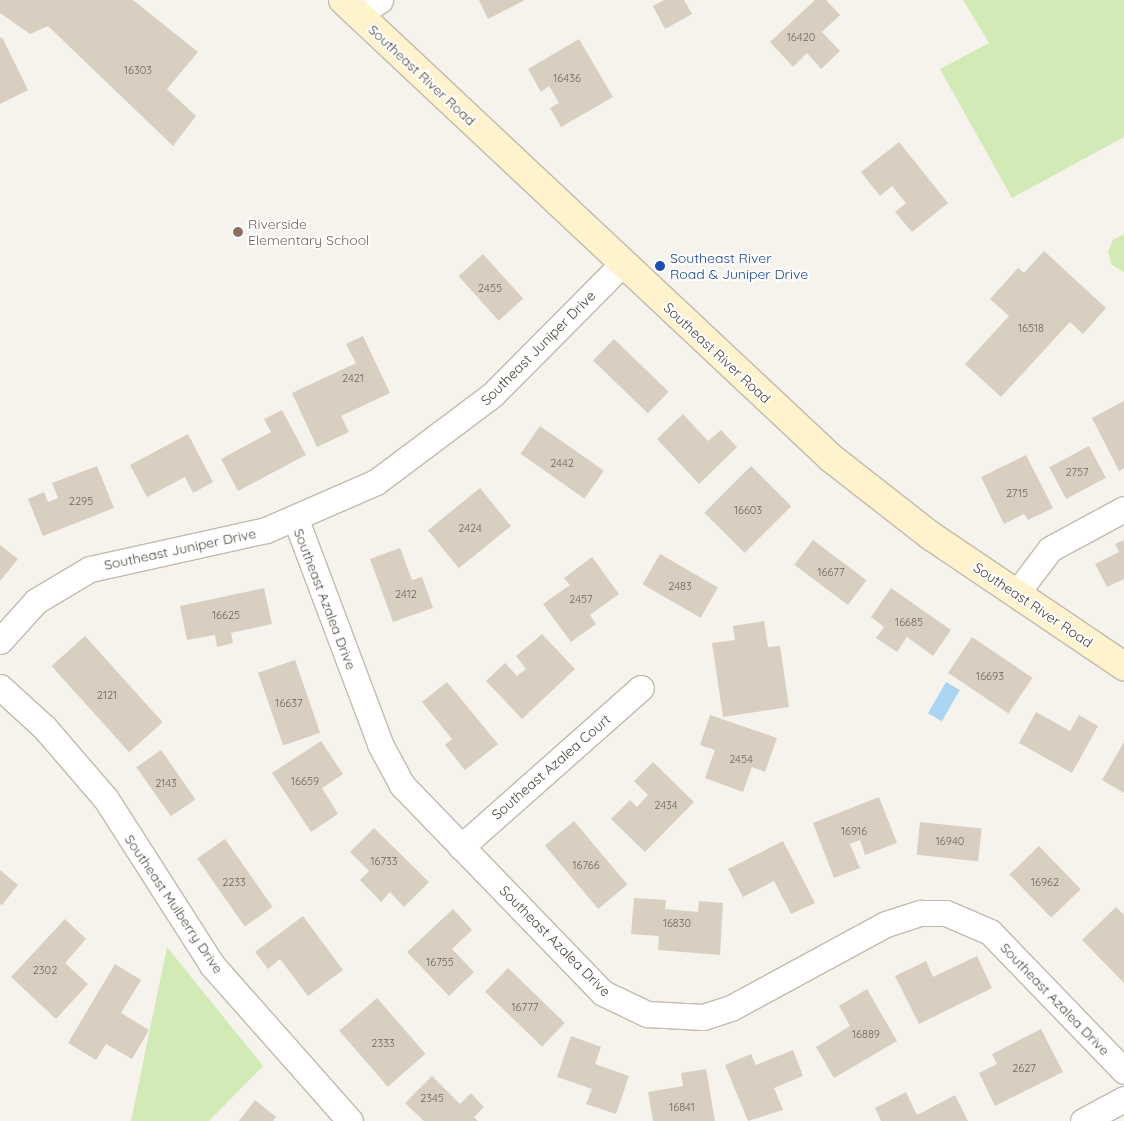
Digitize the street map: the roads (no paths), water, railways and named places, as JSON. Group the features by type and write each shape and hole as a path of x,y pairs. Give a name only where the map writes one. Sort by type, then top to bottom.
{"street":[{"name":"Southeast River Road","path":"360,5 622,264 831,458 931,536 1124,666"},
{"name":"Southeast Juniper Drive","path":"0,641 36,601 90,569 133,557 210,546 296,520 376,482 459,423 622,264"},
{"path":"1016,594 1050,549 1124,510"},
{"name":"Southeast Azalea Drive","path":"296,520 380,744 402,785 603,993 647,1014 703,1017 731,1008 886,924 920,913 946,913 990,932 1124,1070"},
{"name":"Southeast Mulberry Drive","path":"0,688 44,727 106,800 212,965 350,1121"},
{"name":"Southeast Azalea Court","path":"461,847 641,688"},
{"path":"1083,1121 1124,1099"}],"water":[{"path":"946,682 960,690 942,721 928,713"}],"place":[{"name":"Riverside Elementary School","path":"238,232"},
{"name":"Southeast River Road & Juniper Drive","path":"660,266"}]}
